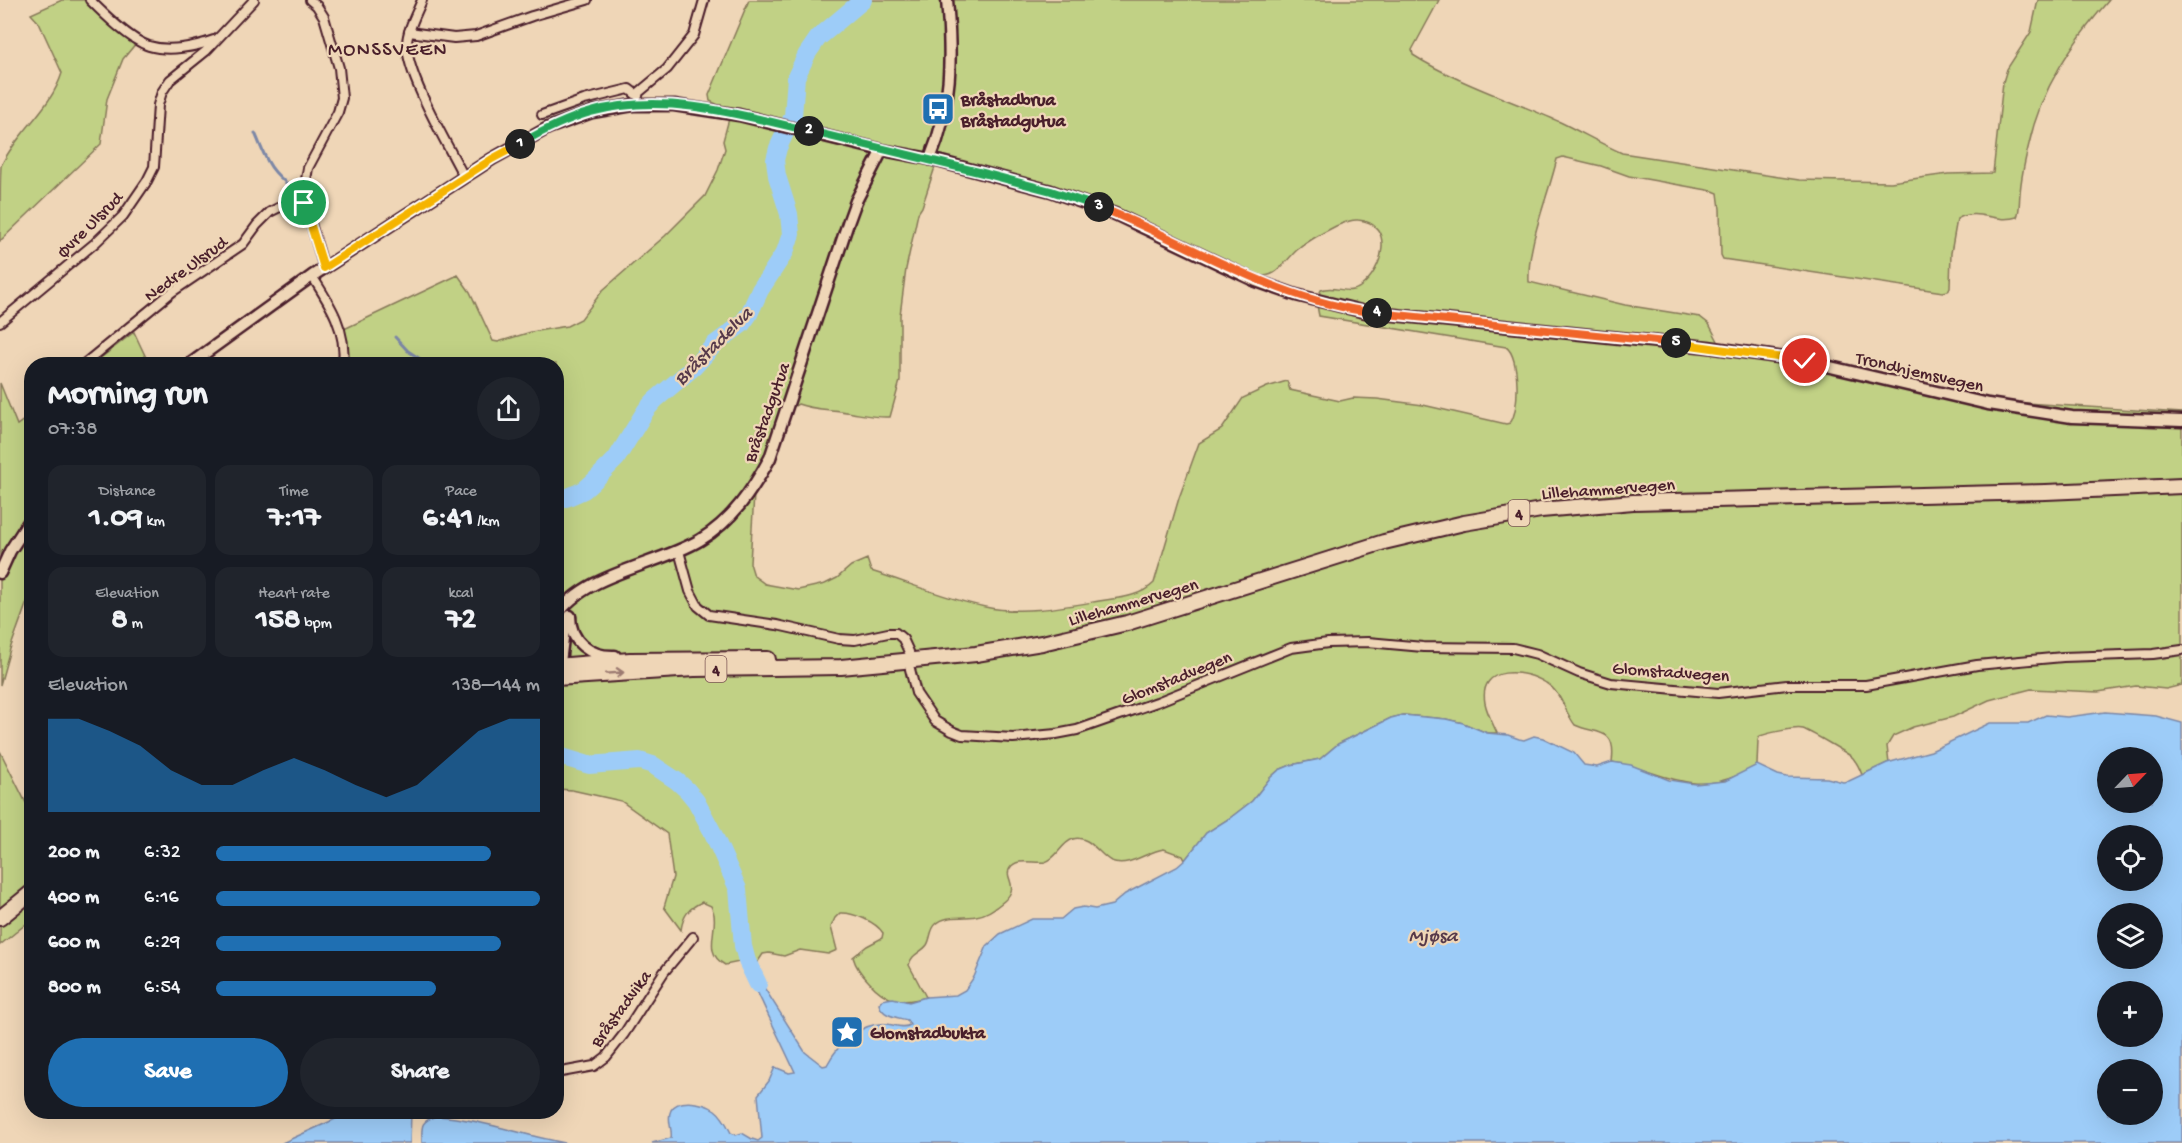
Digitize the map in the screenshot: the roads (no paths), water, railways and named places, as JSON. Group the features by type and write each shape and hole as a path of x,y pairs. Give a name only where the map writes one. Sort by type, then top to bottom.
{"highway":[{"name":"Lillehammervegen","path":"564,672 842,666 1000,651 1086,634 1169,611 1384,542 1464,523 1541,510 1645,502 2023,493 2182,486"},
{"name":"Lillehammervegen","path":"564,671 652,660 839,659 875,662"},
{"path":"0,918 24,898"}],"main road":[{"path":"930,159 940,136 948,97 951,53 947,0"},
{"name":"Trondhjemsvegen","path":"200,357 324,268 492,159 548,128 592,112 644,105 674,105 739,115 882,150 930,159 1080,200 1171,239 1256,280 1296,295 1365,312 1708,347 1805,361 1988,404 2072,417 2182,421"},
{"name":"Bråstadgutua","path":"564,607 604,580 701,540 738,508 754,487 770,458 852,212 882,150"},
{"path":"0,573 10,551 24,529"},
{"path":"564,630 577,597"},
{"path":"570,616 570,625 578,641 594,654 632,656 652,660"}],"street":[{"path":"90,0 133,37 148,46 161,48 198,46 218,39"},
{"name":"Øvre Ulsrud","path":"0,322 95,243 125,213 154,167 158,105 162,93 171,80 218,39 254,0"},
{"path":"310,0 324,17 339,68 342,98 338,112 308,168 304,191 304,203 324,268"},
{"path":"422,0 409,32 407,45 418,85 464,177"},
{"path":"409,32 454,38 476,36 587,0"},
{"path":"637,94 667,69 694,35 704,0"},
{"path":"542,115 584,100 629,89 637,94 644,105"},
{"name":"Nedre Ulsrud","path":"93,357 172,292 243,244 270,212 282,206 304,203"},
{"path":"312,276 339,323 345,350 344,357"},
{"path":"679,551 690,591 698,606 709,615 777,625 839,639 855,640 896,633 903,639 909,652"},
{"name":"Glomstadvegen","path":"910,669 916,693 935,721 962,735 1013,738 1077,730 1157,702 1291,648 1328,643 1368,642 1423,647 1513,648 1537,654 1579,673 1611,683 1718,693 1787,685 1866,685 1977,665 2063,657 2153,654 2182,650"},
{"name":"Bråstadvika","path":"564,1072 594,1066 606,1057 624,1034 664,972 693,937"}],"water":[{"name":"Mjøsa","path":"2105,712 2156,716 2182,723 2182,1143 652,1143 671,1138 669,1117 671,1110 686,1102 699,1103 715,1110 723,1118 731,1133 736,1135 742,1133 758,1141 762,1138 758,1095 769,1081 775,1067 789,1073 795,1072 754,985 760,981 805,1052 823,1066 827,1065 837,1049 859,1031 877,1024 902,1027 910,1025 907,1020 883,1011 879,1004 882,1000 893,998 909,1002 926,997 956,995 965,990 974,977 987,946 1000,934 1032,919 1061,919 1073,909 1083,907 1095,909 1112,905 1125,894 1177,867 1206,833 1252,801 1279,770 1320,759 1338,744 1391,718 1403,715 1446,719 1487,733 1508,735 1524,740 1534,736 1574,753 1584,765 1597,767 1612,762 1631,765 1669,780 1695,784 1725,781 1757,765 1787,777 1849,781 1887,763 1931,751 1990,723 2028,723 2046,715 2067,717"},
{"path":"335,1119 411,1119 410,1143 282,1143"},
{"path":"427,1120 469,1120 565,1143 422,1143 423,1126"}],"waterway":[{"name":"Bråstadelva","path":"564,498 584,490 593,482 616,459 646,410 655,400 694,367 715,344 742,324 749,314 760,290 785,252 791,234 789,214 777,176 775,160 793,116 796,77 818,38 863,0"},
{"path":"255,133 272,168 297,196"},
{"path":"395,337 417,357"},
{"name":"Bråstadelva","path":"564,757 589,765 640,761 653,765 687,790 696,801 712,831 738,889 743,946 758,984"}],"place":[{"name":"Bråstadbrua Bråstadgutua","path":"938,109"},
{"name":"Glomstadbukta","path":"847,1032"}],"district":[{"name":"MONSSVEEN","path":"388,48"}]}
